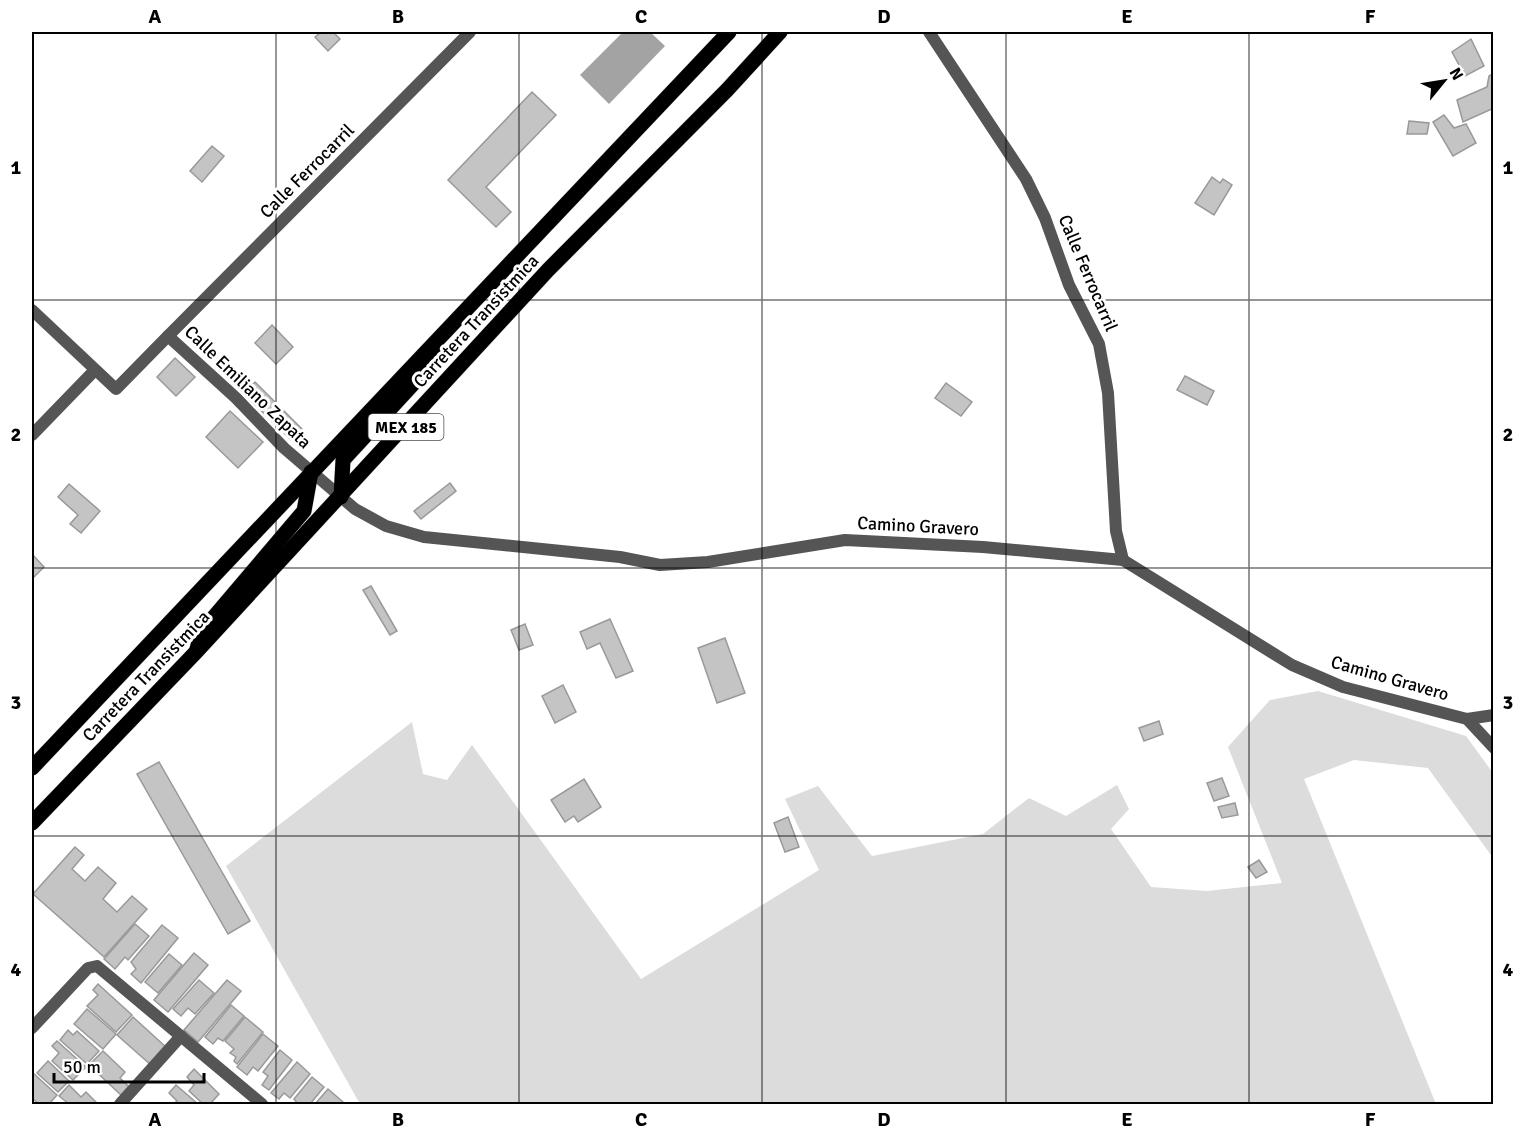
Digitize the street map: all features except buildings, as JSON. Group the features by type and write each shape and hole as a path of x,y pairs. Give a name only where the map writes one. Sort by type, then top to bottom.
{"main road":[{"name":"Carretera Transistmica","path":"32,768 729,32"},
{"name":"Carretera Transistmica","path":"32,823 341,497 548,270 727,90 780,32"},
{"path":"341,497 343,460 425,371 438,340"},
{"path":"196,652 202,632 304,510 312,472"}],"street":[{"name":"Calle Ferrocarril","path":"168,336 471,32"},
{"name":"Calle Ferrocarril","path":"929,32 1026,179 1045,218 1070,285 1098,344 1108,393 1116,531 1123,560"},
{"name":"Calle Emiliano Zapata","path":"32,310 94,371 116,389 168,336 312,472"},
{"path":"32,435 94,371"},
{"name":"Camino Gravero","path":"312,472 355,509 386,526 424,537 620,557 660,565 708,562 845,540 983,547 1123,560 1292,665 1343,687 1467,719 1494,748"},
{"path":"1467,719 1494,715"},
{"path":"32,1028 88,968 97,966 262,1104"},
{"path":"120,1104 181,1036"}],"shaded area":[{"path":"623,32 650,32 665,46 609,104 580,75"},
{"path":"1318,691 1466,736 1493,773 1493,858 1428,768 1354,760 1304,779 1436,1104 360,1104 226,866 412,722 423,774 447,780 472,745 641,979 819,870 785,799 818,786 872,856 983,834 1029,798 1066,816 1117,785 1129,809 1111,829 1151,887 1207,891 1282,883 1228,747 1270,700"}]}
